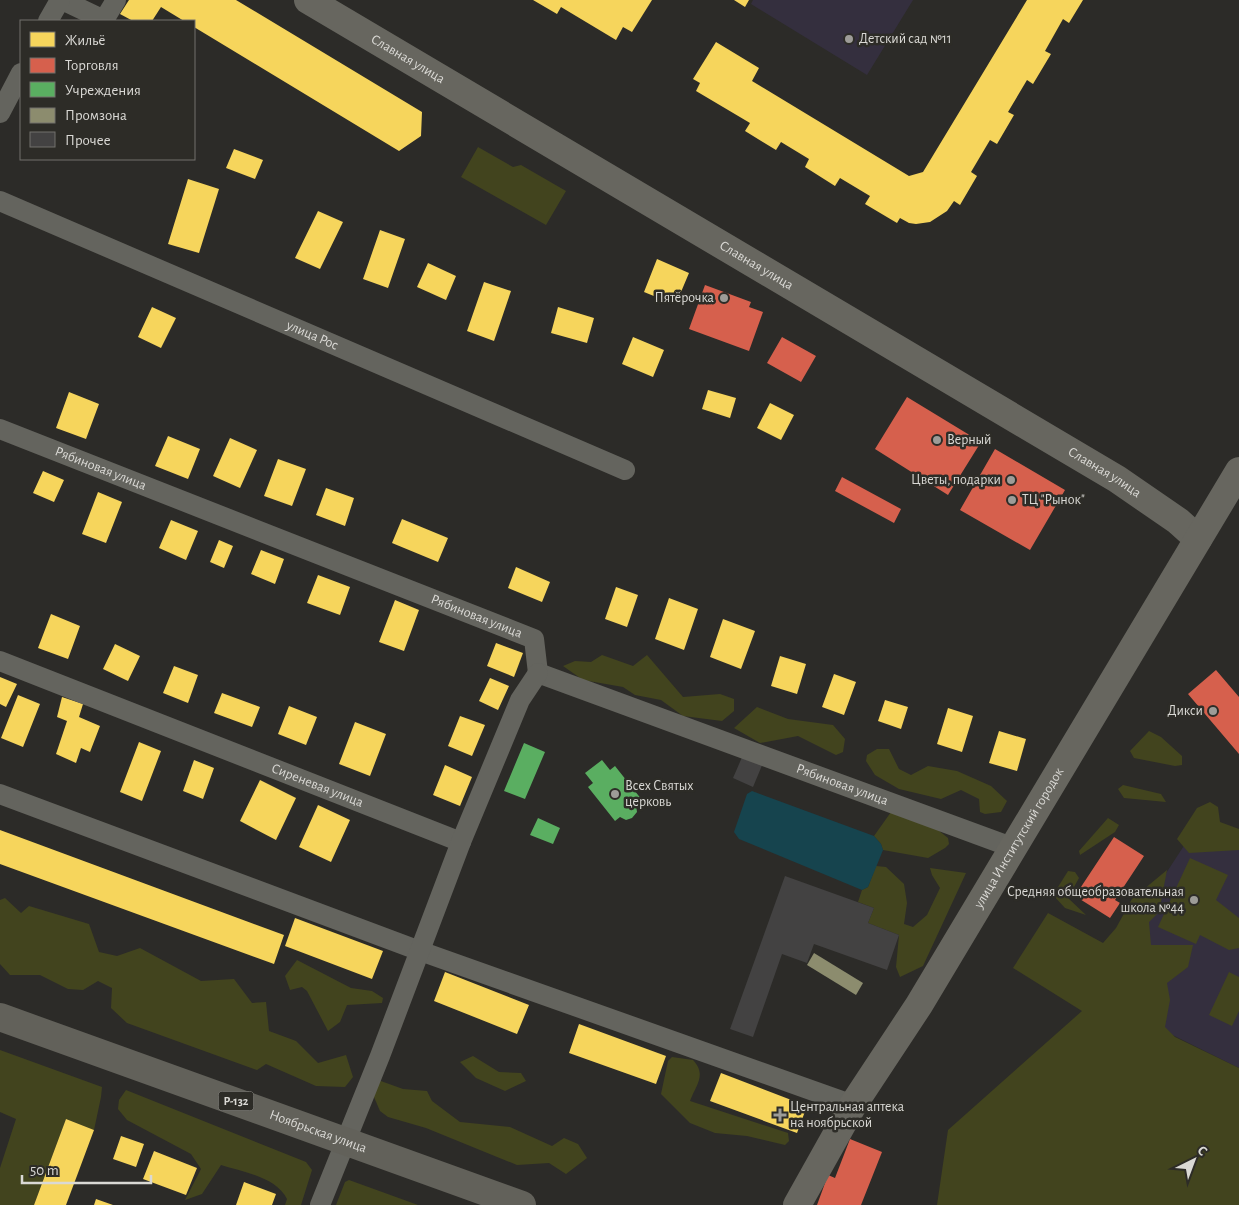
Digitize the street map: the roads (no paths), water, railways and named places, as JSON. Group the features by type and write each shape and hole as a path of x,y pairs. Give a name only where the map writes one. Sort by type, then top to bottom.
{"highway":[{"name":"Ноябрьская улица","path":"0,1017 522,1205"}],"street":[{"path":"49,20 61,0 104,20 116,0"},
{"name":"Славная улица","path":"308,0 1117,479 1178,522 1198,539"},
{"path":"0,113 20,75"},
{"name":"улица Рос","path":"0,201 625,470"},
{"name":"Рябиновая улица","path":"0,429 534,639 538,673 1014,848"},
{"name":"улица Институтский городок","path":"797,1205 853,1105 919,1005 1239,471"},
{"name":"Сиреневая улица","path":"0,661 461,842"},
{"path":"320,1205 380,1056 461,842 520,700 538,673"},
{"path":"0,794 420,951 853,1105"}],"water":[{"path":"752,791 874,836 881,844 883,850 868,887 862,890 739,839 734,832 747,794"}],"place":[{"name":"Детский сад №11","path":"849,39"},
{"name":"Пятёрочка","path":"724,298"},
{"name":"Верный","path":"937,440"},
{"name":"Цветы, подарки","path":"1011,480"},
{"name":"ТЦ \"Рынок\"","path":"1012,500"},
{"name":"Дикси","path":"1213,711"},
{"name":"Всех Святых церковь","path":"615,794"},
{"name":"Средняя общеобразовательная школа №44","path":"1194,900"},
{"name":"Центральная аптека на ноябрьской","path":"780,1115"}]}
